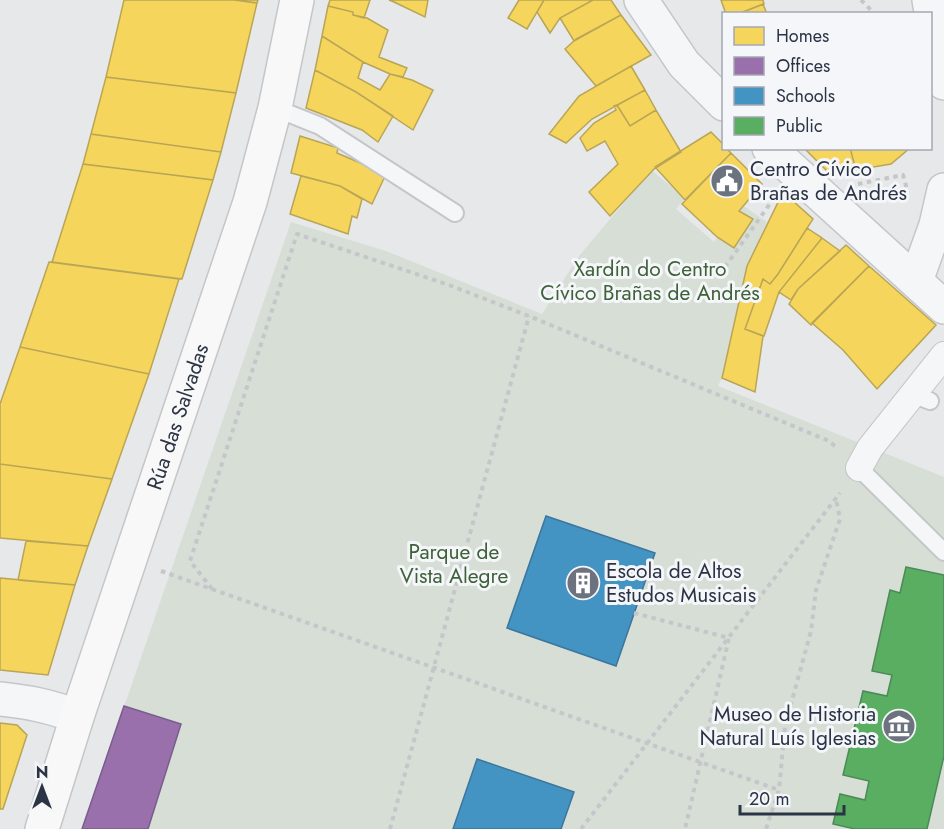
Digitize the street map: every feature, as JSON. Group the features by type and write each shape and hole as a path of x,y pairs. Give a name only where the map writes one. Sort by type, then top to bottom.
{"main road":[{"name":"Rúa das Salvadas","path":"42,829 77,717 250,202 275,108 297,0"}],"street":[{"path":"641,0 684,64 722,103"},
{"path":"932,17 944,83"},
{"path":"771,150 944,308"},
{"path":"916,281 936,225 944,190"},
{"path":"890,258 936,225"},
{"path":"859,468 870,448 921,398 944,355"},
{"path":"0,699 46,706 77,717"}],"lane":[{"path":"275,108 320,126 455,213"},
{"path":"859,468 944,552"}],"path":[{"path":"861,0 873,12"},
{"path":"863,182 903,176 905,185"},
{"path":"710,277 725,267 777,194"},
{"path":"212,589 190,561 297,234 449,285 529,316 829,441 859,468 582,829"},
{"path":"390,829 529,316"},
{"path":"765,829 779,790 785,726 811,631 816,590 840,519 836,498"},
{"path":"161,571 779,790"},
{"path":"634,614 729,638"},
{"path":"685,829 729,638"}],"green space":[{"name":"Parque de Vista Alegre","path":"650,169 685,198 676,209 714,242 742,205 767,222 747,266 722,378 718,386 944,477 944,829 82,829 291,222 386,251 542,314 579,256"}],"building: Homes":[{"path":"124,0 234,0 257,3 236,93 106,77"},
{"path":"234,0 258,0 257,3"},
{"path":"330,0 370,0 364,18 353,15 353,12 328,6"},
{"path":"389,0 428,0 425,17 394,2"},
{"path":"519,0 544,0 527,29 508,18"},
{"path":"544,0 593,0 560,18 550,33 537,12"},
{"path":"593,0 611,0 621,15 574,41 560,18"},
{"path":"721,0 763,0 764,4 743,12 725,12"},
{"path":"763,4 766,12 743,12"},
{"path":"328,6 353,12 353,15 367,18 388,30 379,57 407,68 403,77 363,62 322,36"},
{"path":"621,15 651,55 596,86 565,49 576,39"},
{"path":"322,36 363,62 358,78 380,90 390,74 412,80 433,90 413,130 356,92 315,70"},
{"path":"631,66 645,90 592,119 566,143 549,134 579,96"},
{"path":"315,70 356,92 393,116 378,142 362,130 306,108"},
{"path":"106,77 236,93 221,152 91,134"},
{"path":"645,90 656,110 630,126 617,105"},
{"path":"617,105 630,126 656,110 681,152 654,169 610,216 589,192 618,164 605,141 587,151 580,138 594,123 616,110 614,106"},
{"path":"711,132 722,143 722,150 728,150 731,153 685,200 655,167"},
{"path":"91,134 221,152 213,180 83,164"},
{"path":"300,136 338,148 337,153 386,174 372,204 340,186 291,173"},
{"path":"806,150 851,150 856,170 830,174"},
{"path":"851,150 908,150 891,164 856,170"},
{"path":"731,153 762,184 739,211 753,219 734,248 717,237 682,204"},
{"path":"83,164 213,180 182,279 52,262"},
{"path":"301,176 340,186 362,199 357,218 352,216 348,234 290,214"},
{"path":"783,192 813,219 770,284 763,279 745,329 763,336 755,392 722,378 747,266"},
{"path":"807,228 822,238 779,292 764,336 745,329 763,279 770,284"},
{"path":"822,238 840,251 798,289 791,300 779,292"},
{"path":"846,245 869,266 811,325 789,304 798,289"},
{"path":"49,262 179,279 149,374 20,347"},
{"path":"869,266 936,325 877,389 843,350 812,323"},
{"path":"20,347 149,374 112,479 0,464 0,404"},
{"path":"0,464 112,479 88,546 0,538"},
{"path":"26,541 88,546 75,585 18,580"},
{"path":"0,578 75,585 48,675 0,670"},
{"path":"0,723 17,725 27,735 3,809 0,809"}],"building: Offices":[{"path":"124,706 181,724 148,829 82,829"}],"building: Schools":[{"name":"Escola de Altos Estudos Musicais","path":"546,516 655,553 616,666 507,628"},
{"path":"477,759 574,792 561,829 453,829"}],"building: Public":[{"name":"Museo de Historia Natural Luís Iglesias","path":"906,567 944,575 944,756 927,829 855,829 833,824 840,794 865,800 869,781 843,775 863,691 887,696 892,675 872,671 890,590 900,593"}],"place":[{"name":"Centro Cívico Brañas de Andrés","path":"727,181"},
{"name":"Escola de Altos Estudos Musicais","path":"583,583"},
{"name":"Museo de Historia Natural Luís Iglesias","path":"899,726"}],"park label":[{"name":"Xardín do Centro Cívico Brañas de Andrés","path":"650,281"}]}
